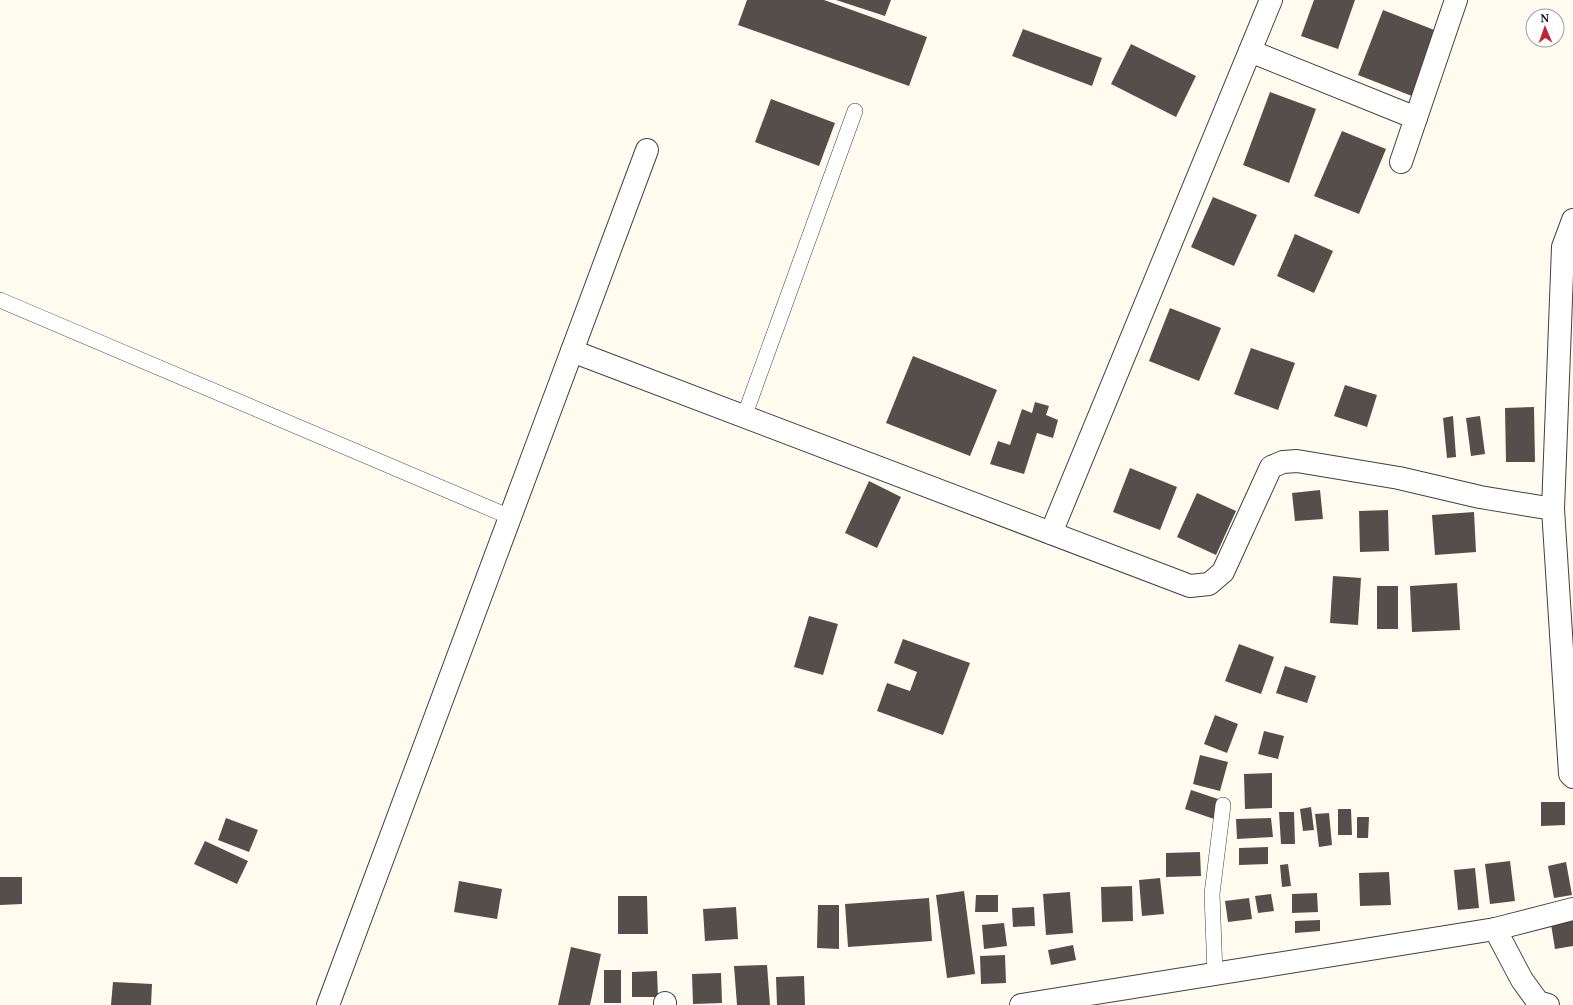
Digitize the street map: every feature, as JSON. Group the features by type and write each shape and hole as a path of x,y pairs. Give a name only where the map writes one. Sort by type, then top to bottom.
{"street":[{"path":"1051,533 1271,0"},
{"path":"1401,162 1456,0"},
{"path":"1250,51 1416,118"},
{"path":"328,1005 646,150"},
{"path":"1573,220 1563,247 1553,509 1570,774 1573,777"},
{"path":"572,351 1190,586 1209,584 1223,572 1271,467 1283,462 1296,461 1399,478 1480,497 1553,509"},
{"path":"1021,1005 1495,929 1573,909"},
{"path":"1495,929 1522,980 1538,1002 1548,1005"}],"lane":[{"path":"744,417 855,111"},
{"path":"0,300 510,517"},
{"path":"1215,974 1212,894 1223,805"}],"building":[{"path":"747,0 824,0 927,37 909,86 738,25"},
{"path":"836,0 891,0 885,16"},
{"path":"1314,0 1355,0 1338,49 1301,36"},
{"path":"1383,10 1442,33 1417,98 1358,75"},
{"path":"1023,29 1102,58 1092,86 1012,56"},
{"path":"1131,44 1196,76 1176,117 1111,84"},
{"path":"1270,92 1316,109 1289,183 1243,165"},
{"path":"771,99 835,123 819,166 755,142"},
{"path":"1342,131 1386,149 1359,214 1314,196"},
{"path":"1213,197 1257,215 1234,266 1191,247"},
{"path":"1295,234 1333,251 1314,293 1277,276"},
{"path":"1170,308 1221,328 1199,381 1149,361"},
{"path":"1251,348 1295,363 1278,410 1234,394"},
{"path":"913,356 997,390 970,456 886,423"},
{"path":"1345,385 1377,395 1367,427 1334,416"},
{"path":"1035,402 1049,406 1046,415 1058,420 1053,438 1037,433 1024,474 990,464 998,441 1010,445 1022,409 1032,413"},
{"path":"1534,407 1535,462 1506,462 1505,408"},
{"path":"1453,416 1456,457 1447,458 1443,418"},
{"path":"1480,416 1485,454 1471,456 1466,418"},
{"path":"1130,468 1177,487 1160,530 1113,512"},
{"path":"869,481 901,497 877,548 845,533"},
{"path":"1320,490 1323,519 1295,521 1292,493"},
{"path":"1197,493 1236,511 1216,555 1177,537"},
{"path":"1388,510 1389,551 1360,552 1359,511"},
{"path":"1474,512 1476,552 1435,555 1432,515"},
{"path":"1333,576 1361,578 1358,625 1330,623"},
{"path":"1457,583 1460,630 1412,632 1410,586"},
{"path":"1377,586 1398,586 1398,629 1377,629"},
{"path":"809,616 838,624 823,675 794,667"},
{"path":"903,639 970,663 943,735 877,711 887,683 910,691 917,672 894,663"},
{"path":"1239,644 1274,657 1261,694 1225,681"},
{"path":"1285,666 1316,676 1307,703 1276,693"},
{"path":"1215,715 1238,724 1227,753 1204,744"},
{"path":"1264,731 1284,736 1278,759 1258,754"},
{"path":"1200,755 1228,762 1220,791 1193,784"},
{"path":"1272,773 1272,808 1245,809 1244,774"},
{"path":"1191,790 1221,800 1214,819 1185,809"},
{"path":"1541,802 1565,802 1565,825 1541,826"},
{"path":"1311,807 1314,830 1303,831 1300,809"},
{"path":"1338,809 1351,809 1352,835 1338,835"},
{"path":"1279,812 1294,812 1295,844 1281,844"},
{"path":"1329,813 1332,845 1319,847 1315,814"},
{"path":"1357,817 1369,817 1368,838 1357,838"},
{"path":"226,818 258,830 249,852 218,840"},
{"path":"1271,818 1273,837 1237,839 1236,819"},
{"path":"205,841 248,861 237,884 194,864"},
{"path":"1268,847 1268,864 1239,865 1239,848"},
{"path":"1200,852 1201,876 1166,877 1166,853"},
{"path":"1510,861 1515,901 1490,904 1485,864"},
{"path":"1566,862 1572,895 1554,898 1548,866"},
{"path":"1288,864 1291,886 1282,887 1280,865"},
{"path":"1475,868 1479,908 1458,910 1454,870"},
{"path":"1389,872 1391,905 1360,906 1359,873"},
{"path":"0,877 22,877 22,904 0,905"},
{"path":"1160,878 1164,914 1142,916 1139,880"},
{"path":"459,881 502,889 497,919 454,912"},
{"path":"1132,886 1133,921 1102,922 1101,887"},
{"path":"964,891 975,974 947,978 936,895"},
{"path":"1070,892 1073,933 1046,935 1043,894"},
{"path":"1317,893 1318,912 1292,913 1292,894"},
{"path":"1271,894 1274,911 1258,913 1255,896"},
{"path":"976,895 998,895 998,912 975,912"},
{"path":"618,896 647,896 648,934 618,934"},
{"path":"929,898 932,941 848,947 845,904"},
{"path":"1249,898 1252,919 1228,922 1225,901"},
{"path":"818,905 839,905 839,949 817,948"},
{"path":"736,907 738,939 705,941 703,909"},
{"path":"1034,907 1035,926 1013,927 1012,908"},
{"path":"1320,920 1320,931 1295,933 1295,921"},
{"path":"1573,920 1573,946 1555,949 1551,924"},
{"path":"1004,923 1007,946 984,949 982,925"},
{"path":"1073,945 1076,960 1051,965 1048,950"},
{"path":"571,947 601,954 590,1005 558,1005"},
{"path":"1005,955 1006,983 981,984 980,956"},
{"path":"767,965 770,1005 737,1005 734,966"},
{"path":"604,970 621,970 621,1003 604,1003"},
{"path":"657,971 658,997 632,997 632,972"},
{"path":"721,973 722,1003 693,1004 692,974"},
{"path":"804,976 805,1005 777,1005 776,977"},
{"path":"113,982 152,984 151,1005 111,1005"}]}
